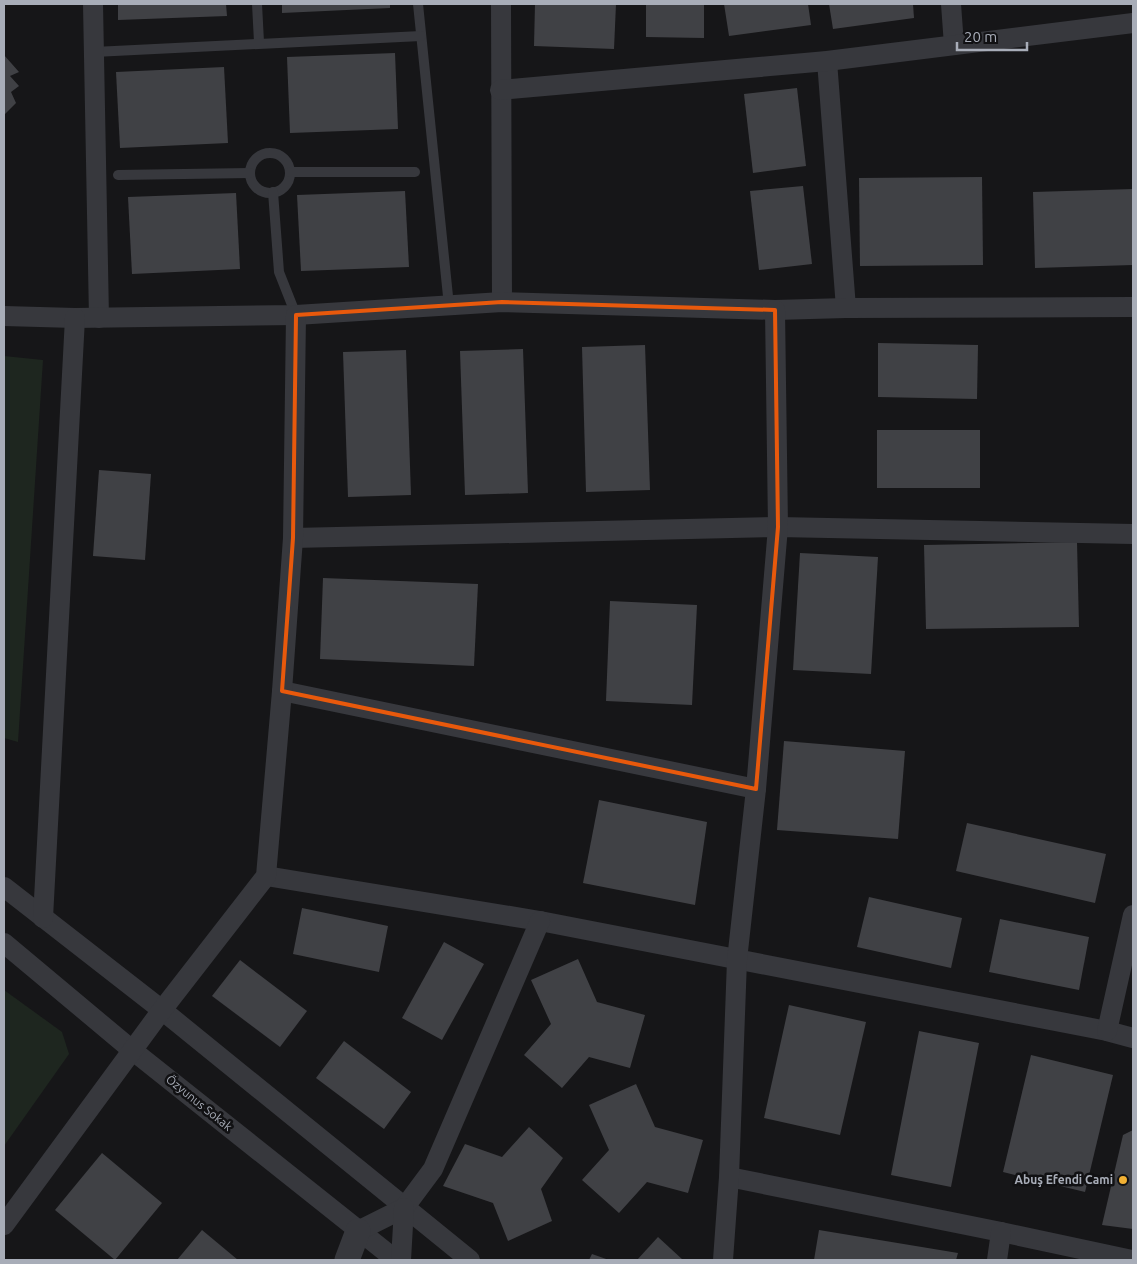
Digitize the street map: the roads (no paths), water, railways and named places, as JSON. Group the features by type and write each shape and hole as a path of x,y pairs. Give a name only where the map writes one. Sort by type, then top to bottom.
{"street":[{"path":"93,4 99,318"},
{"path":"500,4 502,302"},
{"path":"951,4 954,45"},
{"path":"500,90 827,61 1133,23"},
{"path":"827,61 846,308"},
{"path":"4,316 99,318 296,315 502,302 775,310 1133,307"},
{"path":"723,1260 729,1177 737,960 756,789 778,527 775,310"},
{"path":"4,1225 162,1010 266,876 293,538 296,315"},
{"path":"43,918 75,318"},
{"path":"293,538 778,527 1133,534"},
{"path":"282,691 756,789"},
{"path":"266,876 540,921 1107,1031 1133,1038"},
{"path":"4,887 162,1010 470,1260"},
{"path":"1107,1031 1133,915"},
{"path":"347,1260 358,1230 404,1208 433,1169 540,921"},
{"name":"Özyunus Sokak","path":"4,943 132,1050 396,1260"},
{"path":"729,1177 1132,1260"},
{"path":"401,1260 404,1208"},
{"path":"997,1260 1001,1232"}],"lane":[{"path":"257,4 259,42"},
{"path":"418,4 449,306"},
{"path":"94,52 259,42 422,36"},
{"path":"273,153 285,160 290,172 285,185 280,190 273,192 260,190 254,186 250,173 254,160 259,156 273,153"},
{"path":"290,172 415,172"},
{"path":"118,176 250,173"},
{"path":"273,192 279,272 296,315"}],"place":[{"name":"Abuş Efendi Cami","path":"1123,1180"}]}
